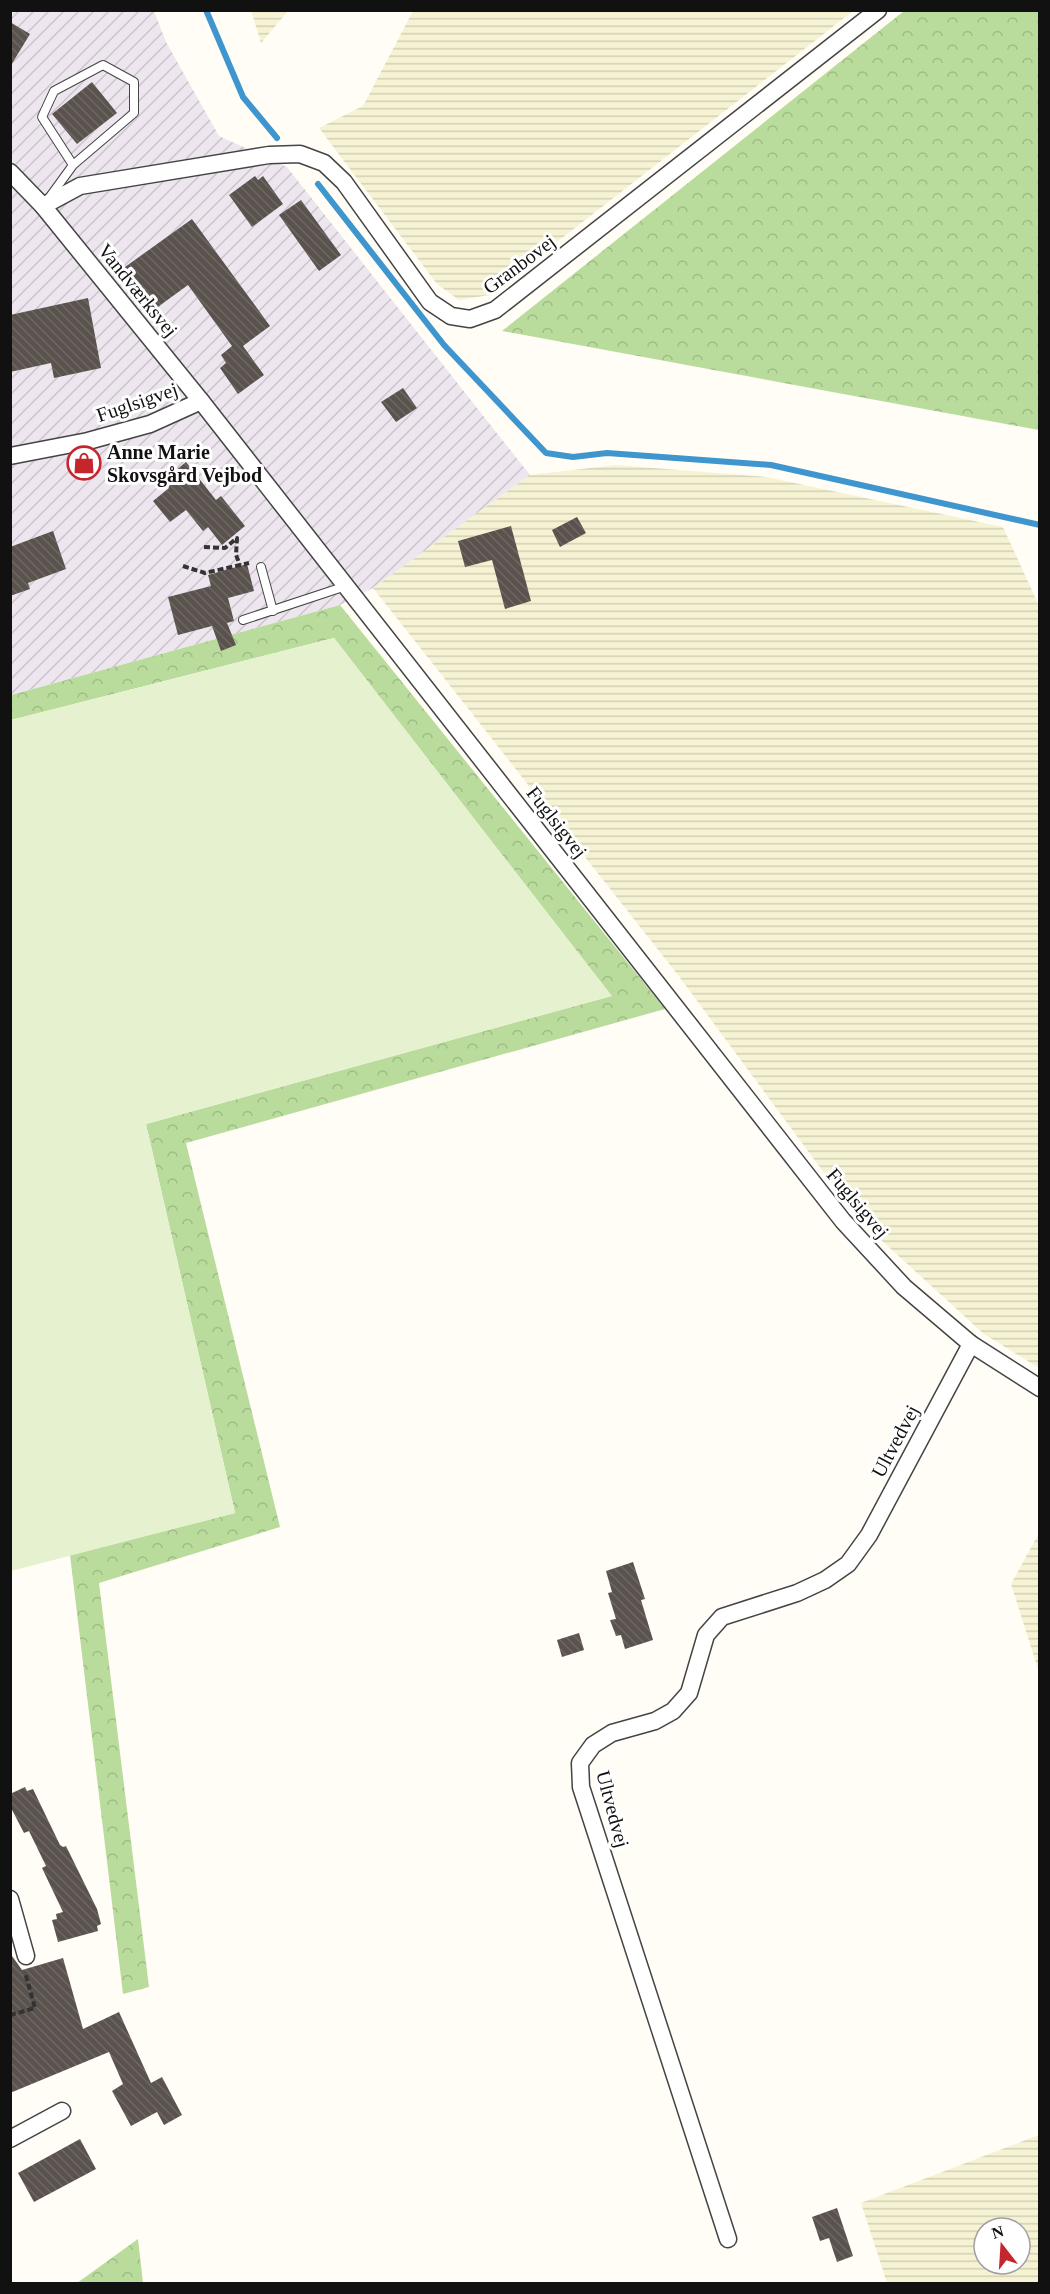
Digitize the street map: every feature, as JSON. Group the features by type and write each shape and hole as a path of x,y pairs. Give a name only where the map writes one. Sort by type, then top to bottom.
{"street":[{"name":"Granbovej","path":"43,206 80,186 269,155 300,154 324,163 344,182 430,303 451,316 470,319 495,310 878,10"},
{"name":"Vandværksvej","path":"10,172 43,206 201,401"},
{"name":"Fuglsigvej","path":"10,456 88,441 150,424 201,401 843,1221 904,1287 971,1344 1040,1388"},
{"name":"Ultvedvej","path":"728,2239 581,1786 580,1763 593,1745 612,1733 655,1721 674,1711 689,1693 706,1635 722,1617 796,1593 825,1580 848,1564 869,1535 971,1344"},
{"path":"10,1899 14,1930 26,1956"},
{"path":"10,2139 62,2111"}],"lane":[{"path":"43,206 73,165 134,113 134,82 103,65 54,91 42,117 73,165"},
{"path":"261,567 273,611"},
{"path":"243,620 346,586"}],"path":[{"path":"204,547 225,548 237,538 236,555 240,565"},
{"path":"183,566 205,573 248,562 261,567"},
{"path":"10,2015 33,2009 35,2006 22,1961 26,1956"}],"shaded area":[{"path":"251,10 288,10 288,11 261,43"},
{"path":"11,11 154,11 166,42 219,136 287,167 530,475 373,588 340,605 11,695"},
{"path":"413,11 853,11 489,295 459,300 437,284 319,128 363,106"},
{"path":"616,465 766,477 1003,527 1040,608 1039,1368 984,1334 858,1219 678,975 373,588 530,475"},
{"path":"1039,1533 1039,1672 1011,1584"},
{"path":"1039,2135 1039,2283 887,2283 861,2203"}],"green space":[{"path":"904,11 1039,11 1039,430 502,331"},
{"path":"340,605 665,1009 186,1143 280,1527 99,1583 149,1987 123,1994 70,1555 235,1513 146,1124 611,996 334,638 11,720 11,695"},
{"path":"334,638 612,996 146,1124 235,1513 11,1571 11,720"},
{"path":"138,2239 143,2283 77,2283"}],"building":[{"path":"10,22 30,34 10,67"},
{"path":"92,82 117,113 77,144 52,114"},
{"path":"255,176 258,180 263,176 283,204 252,227 229,195"},
{"path":"301,200 341,255 319,271 279,215"},
{"path":"192,219 270,326 243,346 264,375 238,394 220,368 226,363 221,355 232,346 188,285 155,309 125,267"},
{"path":"88,298 101,368 54,378 51,363 10,372 10,315"},
{"path":"403,388 417,408 396,422 381,402"},
{"path":"186,462 216,500 221,496 245,526 222,545 208,527 203,531 186,510 170,522 153,501 169,488 163,481"},
{"path":"577,517 586,533 560,547 552,530"},
{"path":"511,526 531,601 505,609 492,560 465,567 458,541"},
{"path":"53,531 66,569 28,583 30,589 10,596 10,547"},
{"path":"247,564 254,591 228,598 234,621 227,623 236,645 221,651 212,626 178,635 168,597 211,586 208,575"},
{"path":"633,1562 645,1599 641,1600 653,1640 625,1649 621,1635 616,1636 610,1620 616,1619 608,1593 612,1592 606,1571"},
{"path":"579,1633 584,1650 562,1657 557,1640"},
{"path":"25,1787 27,1791 33,1789 60,1845 66,1846 97,1909 101,1924 97,1926 98,1931 58,1942 52,1920 57,1919 56,1914 63,1912 42,1868 46,1866 29,1831 24,1833 10,1806 10,1794"},
{"path":"10,1953 22,1970 63,1958 83,2029 119,2012 151,2083 162,2077 182,2115 164,2125 157,2112 131,2126 112,2091 123,2084 109,2052 10,2093"},
{"path":"80,2139 96,2169 34,2202 18,2173"},
{"path":"837,2208 853,2256 837,2262 829,2238 820,2241 812,2217"}],"waterway":[{"path":"206,10 243,97 277,138"},
{"path":"318,184 444,345 546,453 573,457 607,453 771,465 1040,525"}],"place":[{"name":"Anne Marie Skovsgård Vejbod","path":"84,463"}]}
